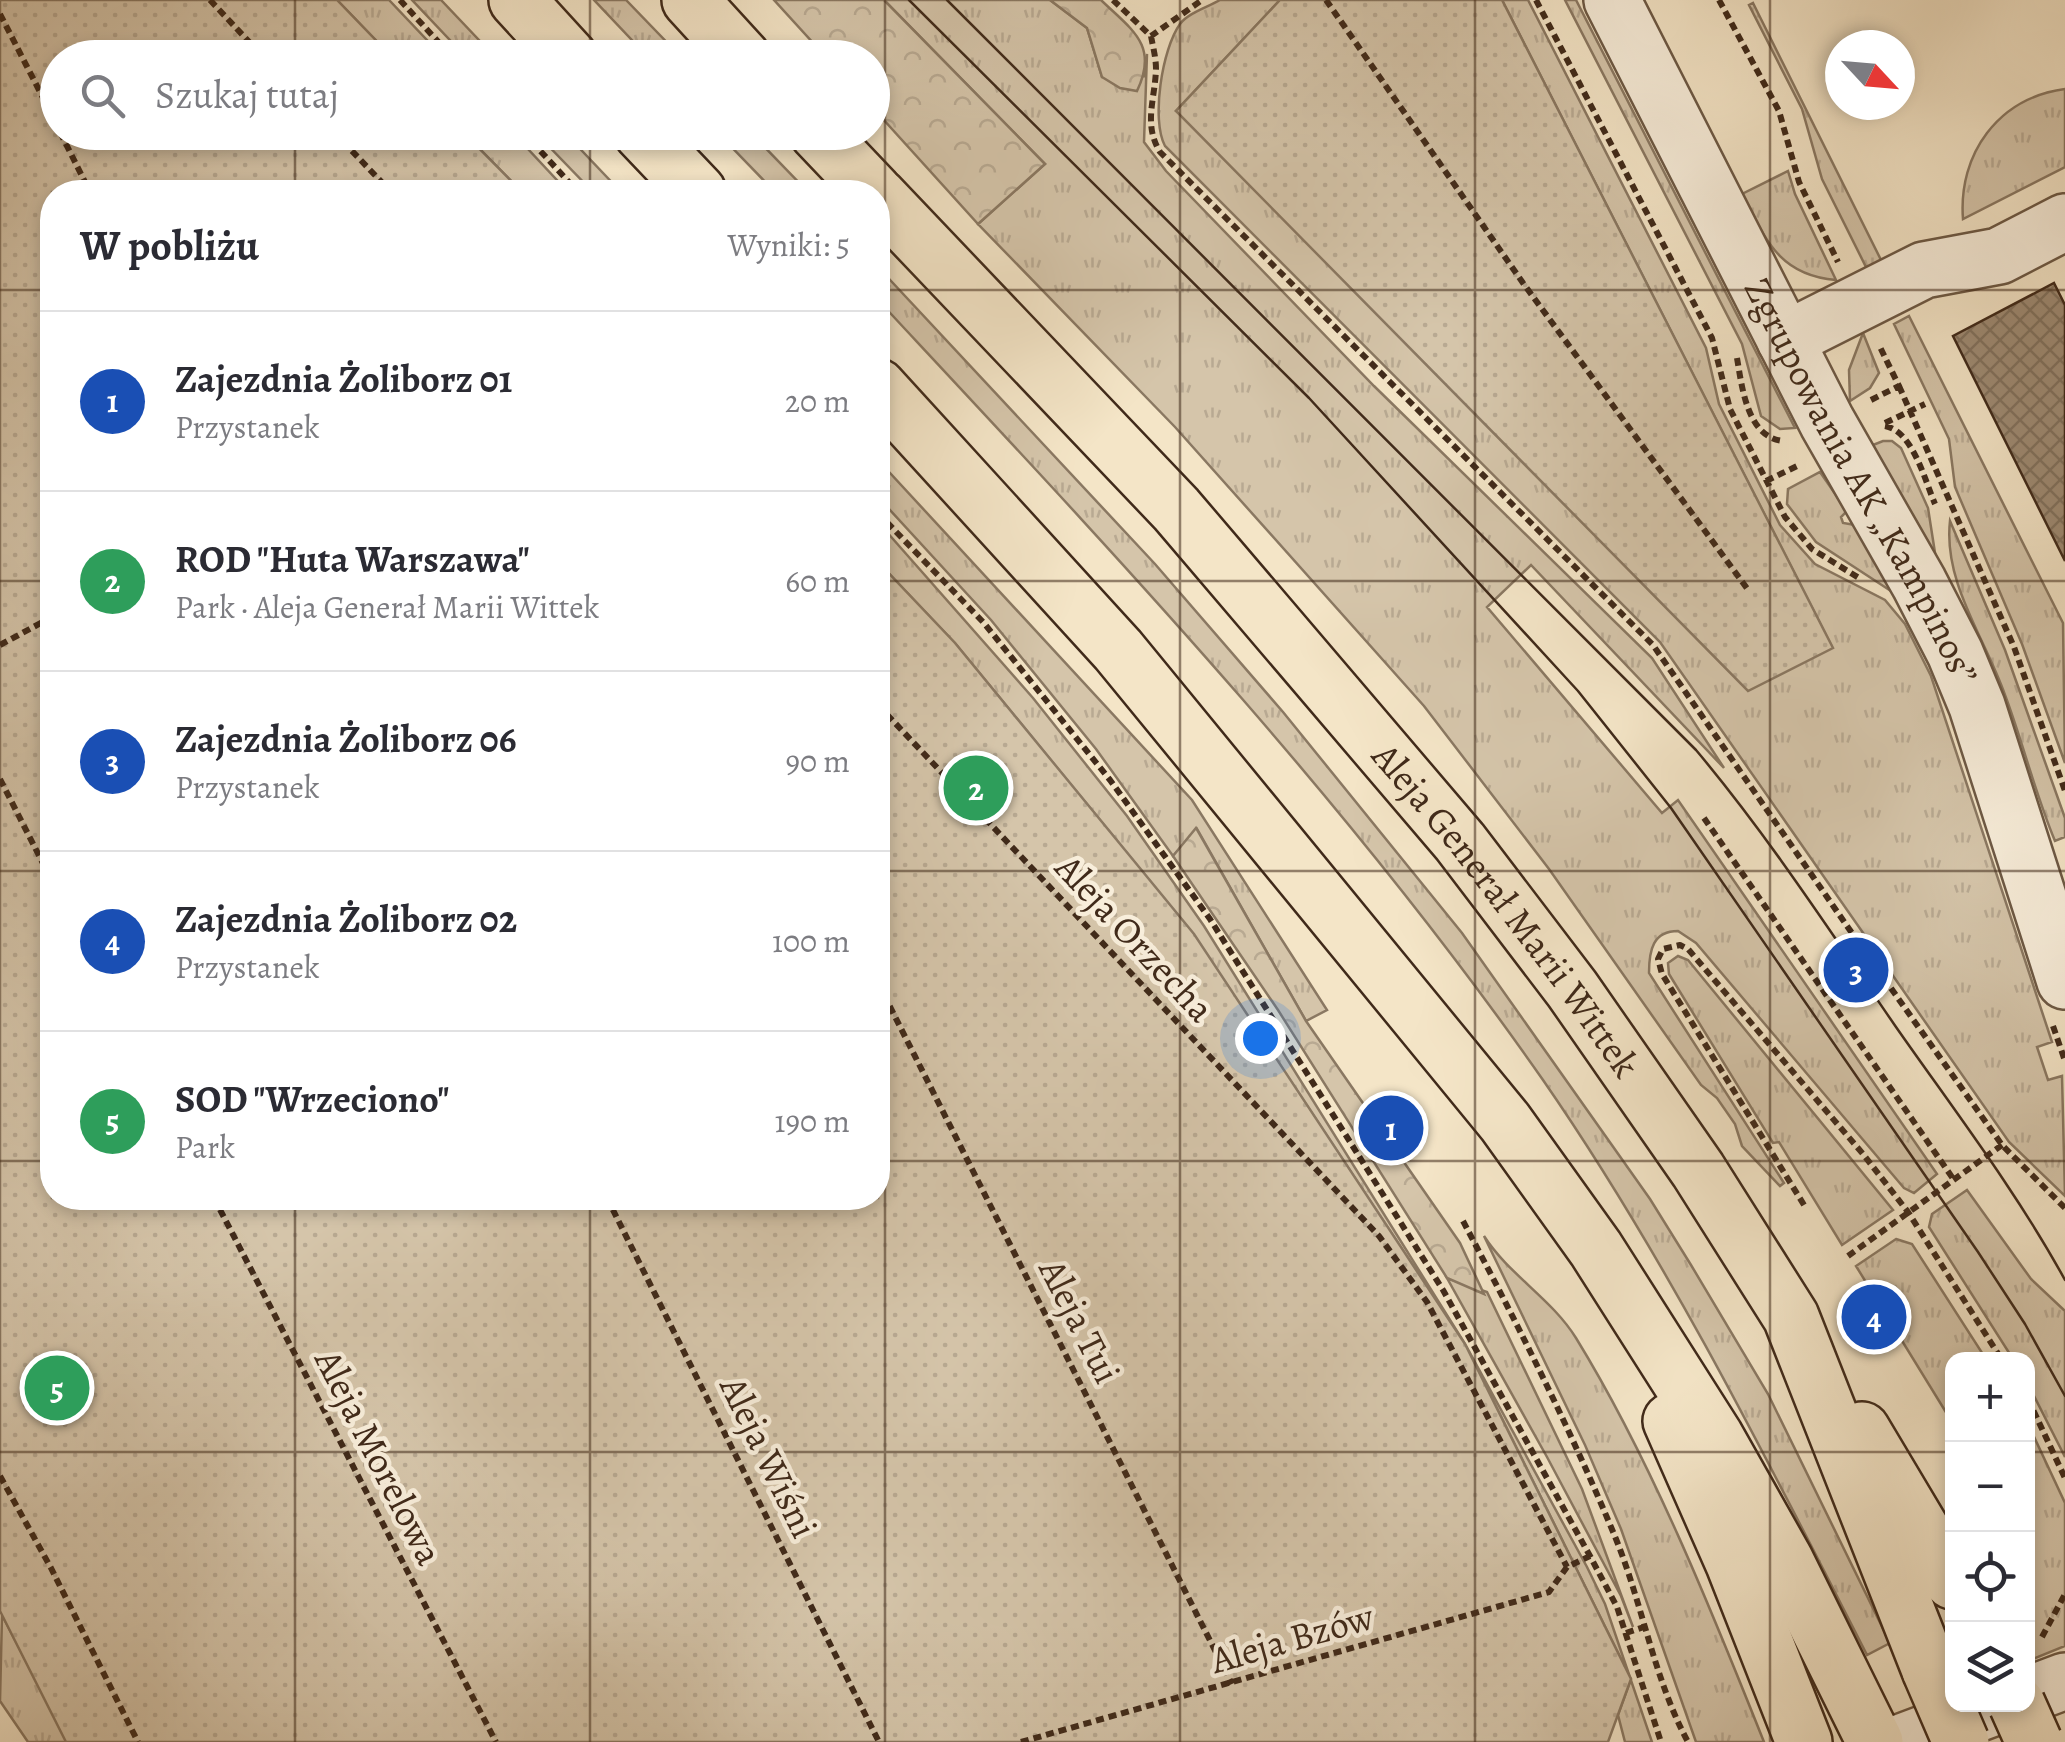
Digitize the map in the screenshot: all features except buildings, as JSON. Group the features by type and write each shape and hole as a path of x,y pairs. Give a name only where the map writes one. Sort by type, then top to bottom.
{"main road":[{"path":"517,0 554,40"},
{"path":"690,0 726,40"},
{"path":"658,150 687,180"},
{"name":"Aleja Generał Marii Wittek","path":"834,150 863,180"},
{"name":"Aleja Generał Marii Wittek","path":"890,209 1176,509 1460,842 1593,1019 1698,1170 1791,1317 1961,1742"},
{"path":"890,400 1118,650 1505,1122 1596,1249 1715,1436 1785,1560 1865,1720"},
{"path":"1596,1249 1734,1564 1799,1730"},
{"path":"1791,1317 1945,1570"},
{"path":"2021,1712 2034,1742"}],"street":[{"name":"Zgrupowania AK „Kampinos”","path":"1612,0 1785,340 1954,653 1976,706 2059,1002"},
{"path":"1785,340 1924,270 1999,256 2063,228"},
{"path":"1902,1742 1982,1712"}],"path":[{"path":"210,0 247,40"},
{"path":"400,0 437,40"},
{"path":"1114,0 1151,36 1156,67 1148,122 1151,138 1160,152 1653,645 1856,940 1857,948 1875,974 1883,976 2002,1145 2065,1208"},
{"path":"1151,36 1202,0"},
{"path":"1326,0 1522,283 1750,591"},
{"path":"1536,0 1712,338 1726,400 1766,480 1802,540 1820,556 1875,587"},
{"path":"1719,0 1779,111 1806,197 1911,411 2014,647 2065,792"},
{"path":"0,14 40,93"},
{"path":"69,150 84,180"},
{"path":"351,150 380,180"},
{"path":"540,150 567,180"},
{"path":"1868,402 1900,386"},
{"path":"1879,426 1924,404"},
{"path":"1766,480 1812,459"},
{"path":"890,525 984,623 1110,780 1210,919 1444,1290 1617,1607 1662,1742"},
{"path":"0,644 40,623"},
{"name":"Aleja Orzecha","path":"890,718 1379,1236 1427,1302 1567,1567"},
{"path":"0,778 40,858"},
{"path":"1704,818 1954,1180"},
{"path":"1804,1205 1662,974 1658,959 1663,949 1680,945 1688,949 1850,1139 1908,1212 1997,1352"},
{"path":"2059,1002 2065,1061"},
{"name":"Aleja Tui","path":"890,1007 1232,1684"},
{"path":"1848,1256 2002,1145"},
{"name":"Aleja Morelowa","path":"220,1210 496,1742"},
{"name":"Aleja Wiśni","path":"613,1210 879,1742"},
{"path":"1462,1221 1546,1378 1618,1543 1672,1713 1688,1742"},
{"path":"2035,1415 2065,1478"},
{"path":"0,1476 138,1742"},
{"name":"Aleja Bzów","path":"1021,1742 1549,1592 1567,1567 1590,1556"},
{"path":"2042,1675 2065,1594"},
{"path":"1626,1633 1644,1626"}],"green space":[{"path":"0,0 337,0 376,40 40,40 40,150 481,150 510,180 40,180 40,1210 890,1210 890,575 955,643 1194,934 1465,1344 1631,1679 1608,1742 66,1742 0,1611"},
{"path":"337,0 389,0 427,40 376,40"},
{"path":"412,0 441,0 479,40 450,40"},
{"path":"594,0 626,0 665,40 632,40"},
{"path":"774,0 884,0 1045,164 978,224 890,127 890,40 810,40"},
{"path":"884,0 1050,0 1087,28 1102,77 1144,76 1147,54 1144,142 1166,171 1374,386 1652,658 1724,768 1531,565 1487,607 1662,813 1678,800 1937,1174 1914,1193 1904,1188 1696,943 1678,931 1663,934 1654,943 1649,973 1784,1183 1780,1186 1742,1146 1735,1124 1717,1098 1701,1085 1549,869 1424,706 1175,427 978,224 1045,164"},
{"path":"1050,0 1101,0 1123,20 1143,50 1145,62 1137,91 1120,88 1102,77 1087,28"},
{"path":"1220,0 1280,0 1176,111 1832,647 1502,0 1528,0 1706,348 1719,404 1780,525 1815,564 1885,600 1905,624 1931,676 2052,1042 2037,1047 2048,1080 2062,1076 2065,1196 2009,1142 1660,642 1165,146 1159,103 1168,50 1184,20"},
{"path":"1280,0 1502,0 1833,648 1748,691 1176,111"},
{"path":"1565,0 1576,0 1795,428 1780,429 1761,416 1742,344"},
{"path":"1753,3 1884,266 1869,273 1822,179 1802,109 1749,5"},
{"path":"2065,89 2065,167 1963,219 1967,173 1987,133 2020,104"},
{"path":"481,150 529,150 557,180 510,180"},
{"path":"552,150 581,150 610,180 581,180"},
{"path":"734,150 767,150 796,180 763,180"},
{"path":"1788,171 1836,280 1817,277 1788,263 1767,240 1742,194"},
{"path":"890,280 1155,564 1283,712 1462,933 1650,1199 1691,1265 1768,1394 1890,1643 1867,1655 1674,1289 1588,1148 1468,976 1308,775 1052,487 890,313"},
{"path":"1909,316 2063,623 2065,763 2022,644 1955,487 1949,439 1894,324"},
{"path":"1863,333 1879,373 1870,388 1850,401 1849,370"},
{"path":"1892,441 1901,448 1928,508 1938,572 1873,445"},
{"path":"1820,472 1847,511 1841,517 1843,523 1855,525 1894,593 1816,542 1787,504 1788,489"},
{"path":"890,473 1192,800 1327,1010 1306,1021 1197,829 1173,856 1096,749 991,620 890,510"},
{"path":"1950,521 2005,650 2065,818 2065,837 2055,841 2005,695 1959,588 1950,544"},
{"path":"890,536 1033,698 1127,816 1204,926 1465,1344 1193,934 955,643 890,575"},
{"path":"1196,828 1306,1021 1460,1243 1484,1294 1447,1278 1278,1010 1173,856"},
{"path":"1678,956 1688,960 1893,1210 1842,1245 1779,1142 1773,1143 1669,974 1668,963"},
{"path":"1967,1190 2031,1279 2065,1311 2065,1457 2035,1398 2035,1352 2009,1352 1929,1227 1932,1214"},
{"path":"1484,1236 1566,1324 1603,1385 1678,1536 1764,1742 1696,1742 1621,1529"},
{"path":"1896,1239 1912,1244 1981,1352 1945,1352 1945,1411 1856,1266"},
{"path":"1447,1278 1487,1292 1582,1489 1633,1627 1621,1596 1547,1457"},
{"path":"1465,1344 1587,1567 1605,1604 1630,1676"},
{"path":"2035,1439 2065,1503 2065,1646 2035,1658"},
{"path":"2,1615 68,1742 28,1742 0,1701"},
{"path":"1631,1680 1652,1742 1625,1742 1618,1715"}],"tram line":[{"path":"909,0 1309,398 1578,691 1671,808 1978,1252 2065,1396"},
{"path":"947,0 1696,750 1774,851 1984,1152 2065,1280"}],"place":[{"name":"ROD \"Huta Warszawa\"","path":"976,788"},
{"name":"Zajezdnia Żoliborz 06","path":"1856,970"},
{"name":"Zajezdnia Żoliborz 01","path":"1391,1128"},
{"name":"Zajezdnia Żoliborz 02","path":"1874,1317"},
{"name":"SOD \"Wrzeciono\"","path":"57,1388"}]}
